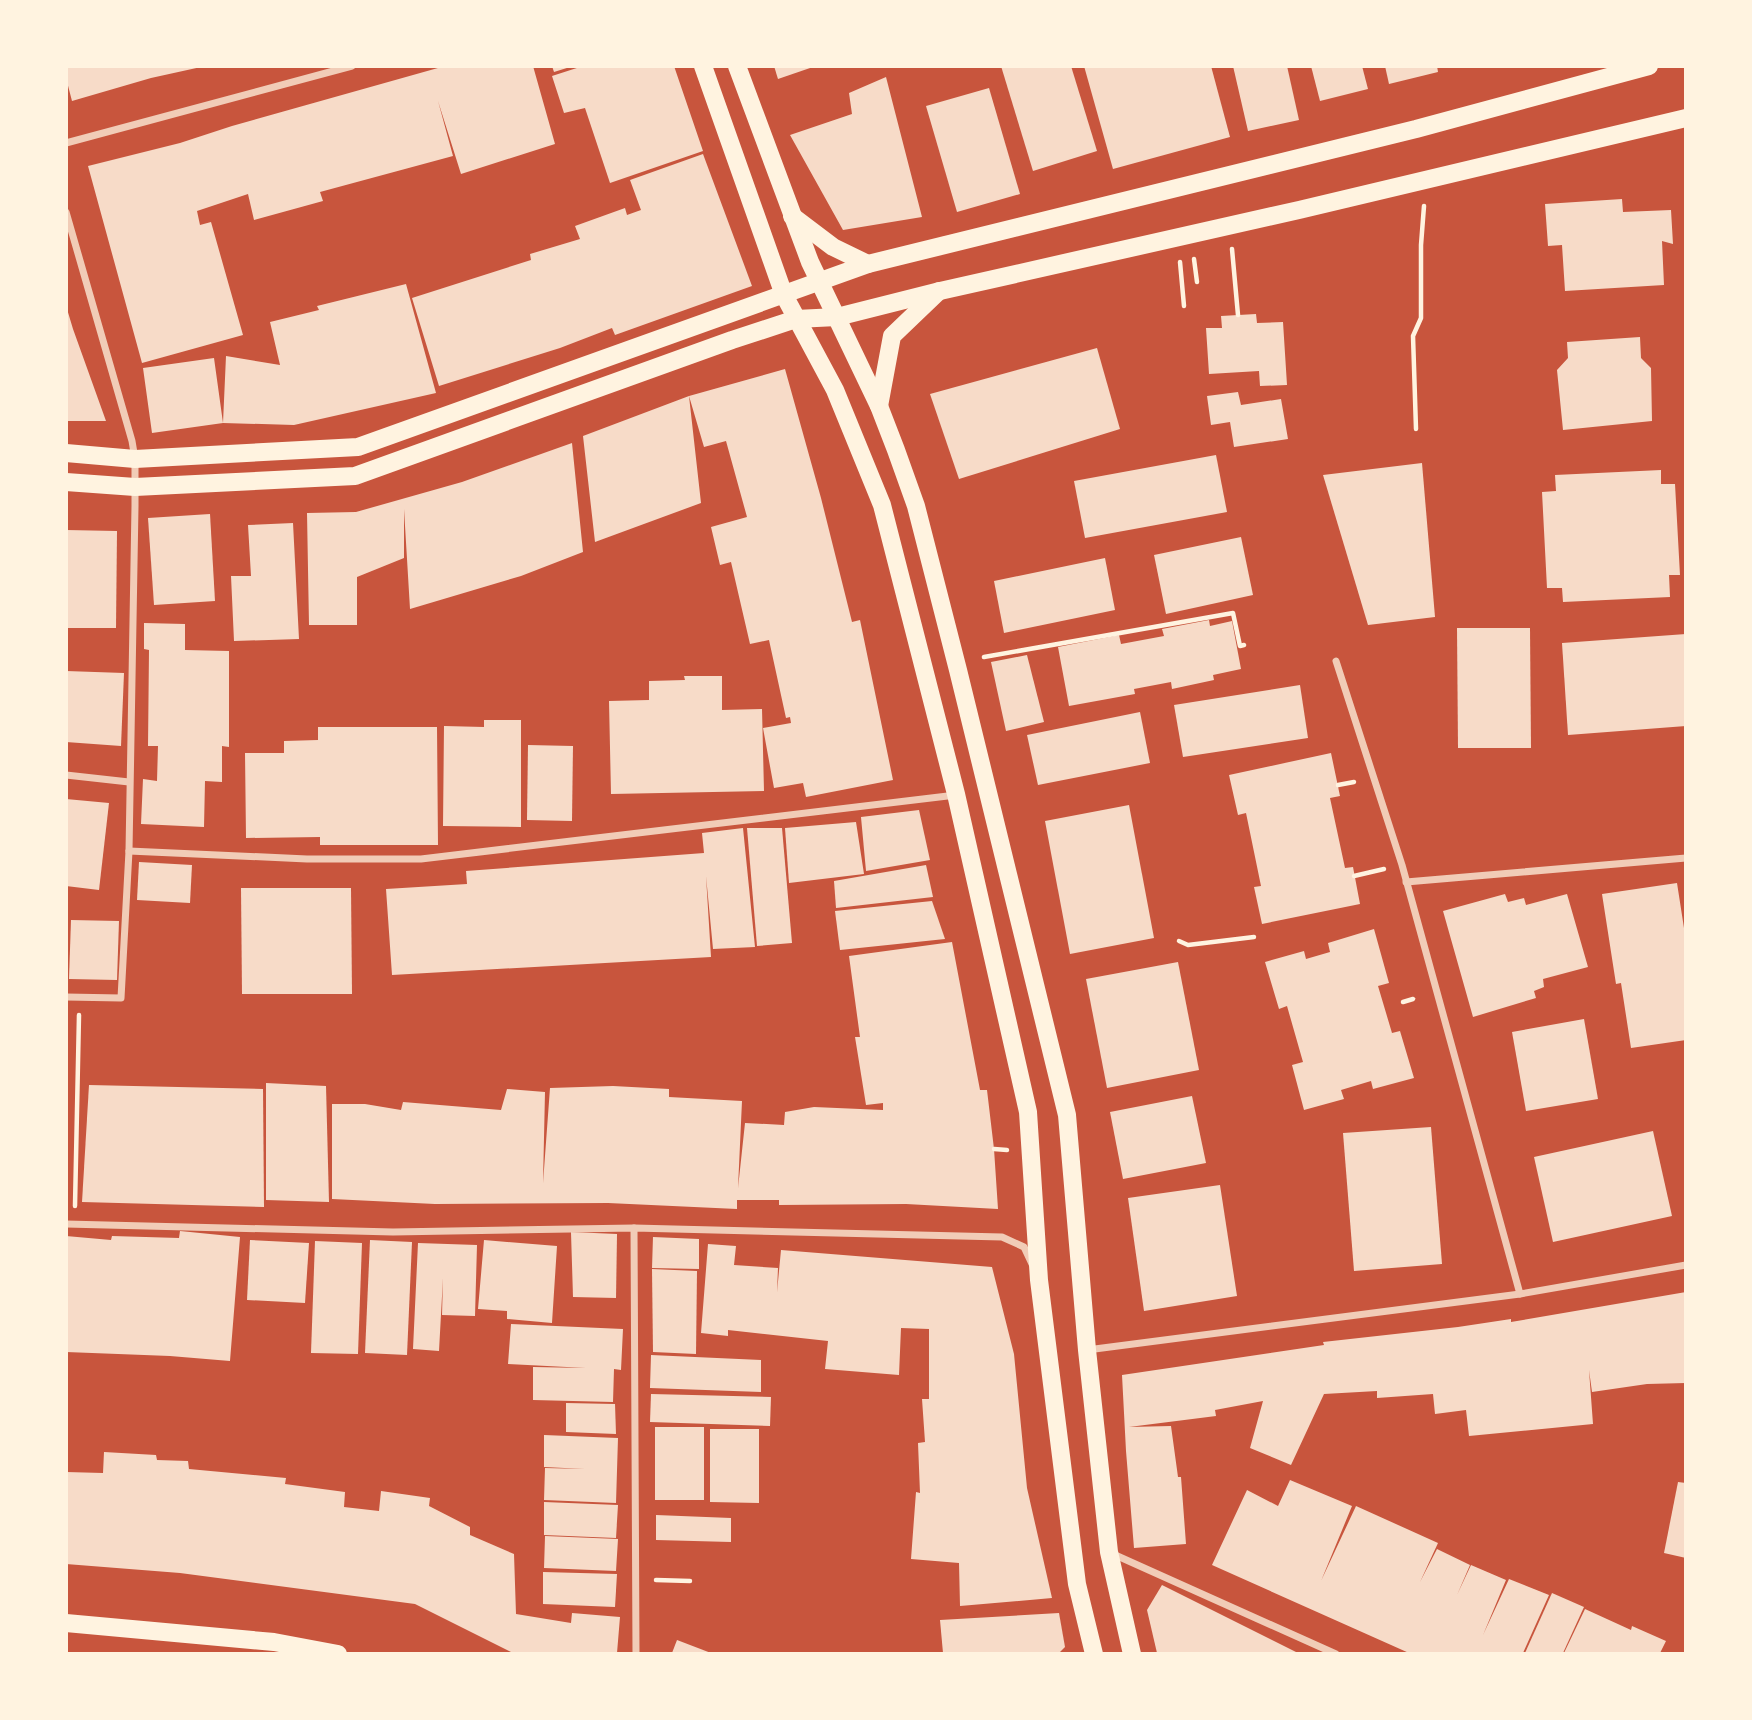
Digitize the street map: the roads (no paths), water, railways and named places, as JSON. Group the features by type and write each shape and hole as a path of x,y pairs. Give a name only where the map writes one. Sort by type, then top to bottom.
{"main road":[{"path":"704,66 784,295 835,390 882,505 956,794 1028,1112 1039,1280 1077,1584 1094,1654"},
{"path":"737,66 810,262 879,406 916,506 958,670 1067,1115 1087,1350 1109,1552 1132,1654"},
{"path":"66,453 135,459 358,447 868,264 1416,129 1649,66"},
{"path":"66,482 135,488 355,476 796,319 837,317 1685,118"},
{"path":"792,216 834,247 868,264"},
{"path":"879,406 892,336 940,291"},
{"path":"66,1623 274,1642 338,1654"}],"street":[{"path":"66,143 352,66"},
{"path":"66,212 135,459 129,851 121,998 66,997"},
{"path":"1336,661 1402,865 1520,1294"},
{"path":"66,775 129,782"},
{"path":"129,851 307,859 421,859 956,794"},
{"path":"1406,882 1685,858"},
{"path":"66,1224 393,1232 634,1228 1002,1237 1024,1247 1039,1280"},
{"path":"634,1228 636,1654"},
{"path":"1087,1350 1520,1294 1685,1265"},
{"path":"1109,1552 1336,1654"}]}
